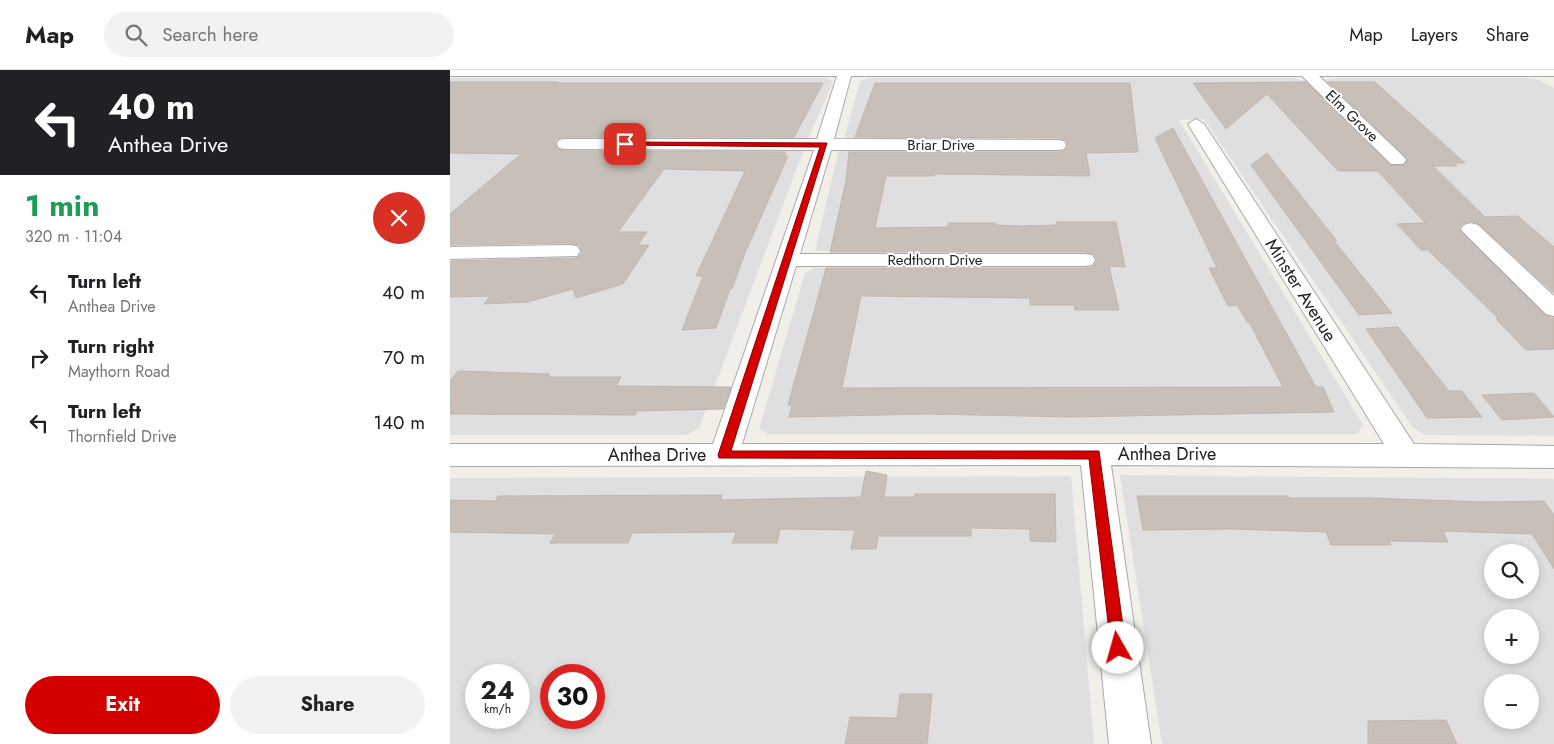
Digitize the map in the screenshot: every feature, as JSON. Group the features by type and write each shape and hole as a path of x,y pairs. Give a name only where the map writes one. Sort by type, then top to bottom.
{"street":[{"path":"450,72 1554,72"},
{"path":"724,455 824,145 845,73"},
{"name":"Elm Grove","path":"1307,73 1396,160"},
{"name":"Minster Avenue","path":"1196,124 1406,455"},
{"name":"Briar Drive","path":"566,143 1058,145"},
{"path":"1470,230 1554,309"},
{"path":"450,253 569,251"},
{"name":"Redthorn Drive","path":"787,260 1084,260"},
{"name":"Anthea Drive","path":"450,454 1406,455 1554,458"},
{"path":"1095,454 1130,744"}],"shaded area":[{"path":"450,78 828,78 833,82 808,139 558,138 548,147 804,149 699,428 687,435 450,435 450,261 578,259 591,240 450,243"},
{"path":"869,78 1294,78 1309,82 1335,78 1529,78 1539,80 1554,88 1554,296 1474,223 1449,224 1554,325 1554,436 1425,435 1413,428 1204,119 1179,120 1363,425 1357,434 769,434 759,429 805,273 814,268 1099,268 1094,249 815,251 838,152 846,149 1072,150 1068,138 850,139 845,136 860,81"},
{"path":"1120,475 1554,479 1554,744 1162,744"},
{"path":"1071,476 1094,744 450,744 450,478"}],"building":[{"path":"450,82 823,83 794,137 565,137 557,139 555,143 557,149 565,151 786,152 784,156 788,156 745,253 716,328 682,330 703,276 696,276 745,171 664,169 618,232 647,232 638,245 649,245 623,284 576,298 573,289 528,302 484,304 490,296 450,297 450,261 577,258 582,252 579,245 569,243 450,245 450,214 521,154 450,153"},
{"path":"1306,82 1390,165 1403,166 1408,160 1404,155 1328,82 1375,82 1465,163 1453,163 1457,166 1433,166 1485,217 1518,216 1554,247 1554,293 1479,224 1470,221 1462,224 1459,229 1545,315 1554,318 1554,349 1526,350 1496,319 1499,319 1428,250 1421,250 1397,224 1425,223 1378,171 1338,171 1267,94 1226,129 1193,83"},
{"path":"875,83 1130,83 1138,152 1086,153 1090,176 935,174 934,176 886,176 875,228 948,227 948,223 995,223 995,225 1022,226 1057,225 1057,222 1116,222 1125,267 1109,266 1119,310 1075,310 1074,305 1030,305 1030,298 861,296 842,388 1283,387 1249,322 1247,322 1237,305 1228,306 1209,268 1217,268 1155,138 1173,128 1316,387 1323,387 1334,412 1070,417 930,414 789,417 792,405 788,405 826,268 1084,268 1092,267 1097,261 1094,254 1084,252 830,252 846,181 849,152 1058,152 1064,151 1068,146 1066,140 1058,138 855,137"},
{"path":"1267,153 1392,313 1359,315 1251,165"},
{"path":"1398,327 1449,391 1462,391 1482,417 1427,418 1366,329"},
{"path":"458,371 550,374 547,377 621,377 616,386 731,387 723,409 637,411 635,415 450,414 450,381"},
{"path":"1534,393 1554,417 1502,420 1482,395"},
{"path":"866,471 887,475 884,497 914,497 915,494 1055,494 1056,542 1030,541 1030,529 971,528 971,536 878,536 876,549 851,549 855,530 780,529 777,543 732,543 736,532 632,533 628,543 550,543 555,534 450,532 450,500 495,501 498,496 722,495 721,500 861,497"},
{"path":"1137,496 1288,496 1289,498 1368,498 1485,502 1544,501 1554,515 1554,569 1532,534 1443,531 1448,542 1389,541 1391,545 1331,545 1326,532 1233,529 1143,530"},
{"path":"900,694 932,694 927,744 845,744 850,717 897,718"},
{"path":"1446,720 1457,744 1368,744 1368,721"}],"route":[{"path":"625,144 824,145 724,455 1095,454 1118,648"}]}
